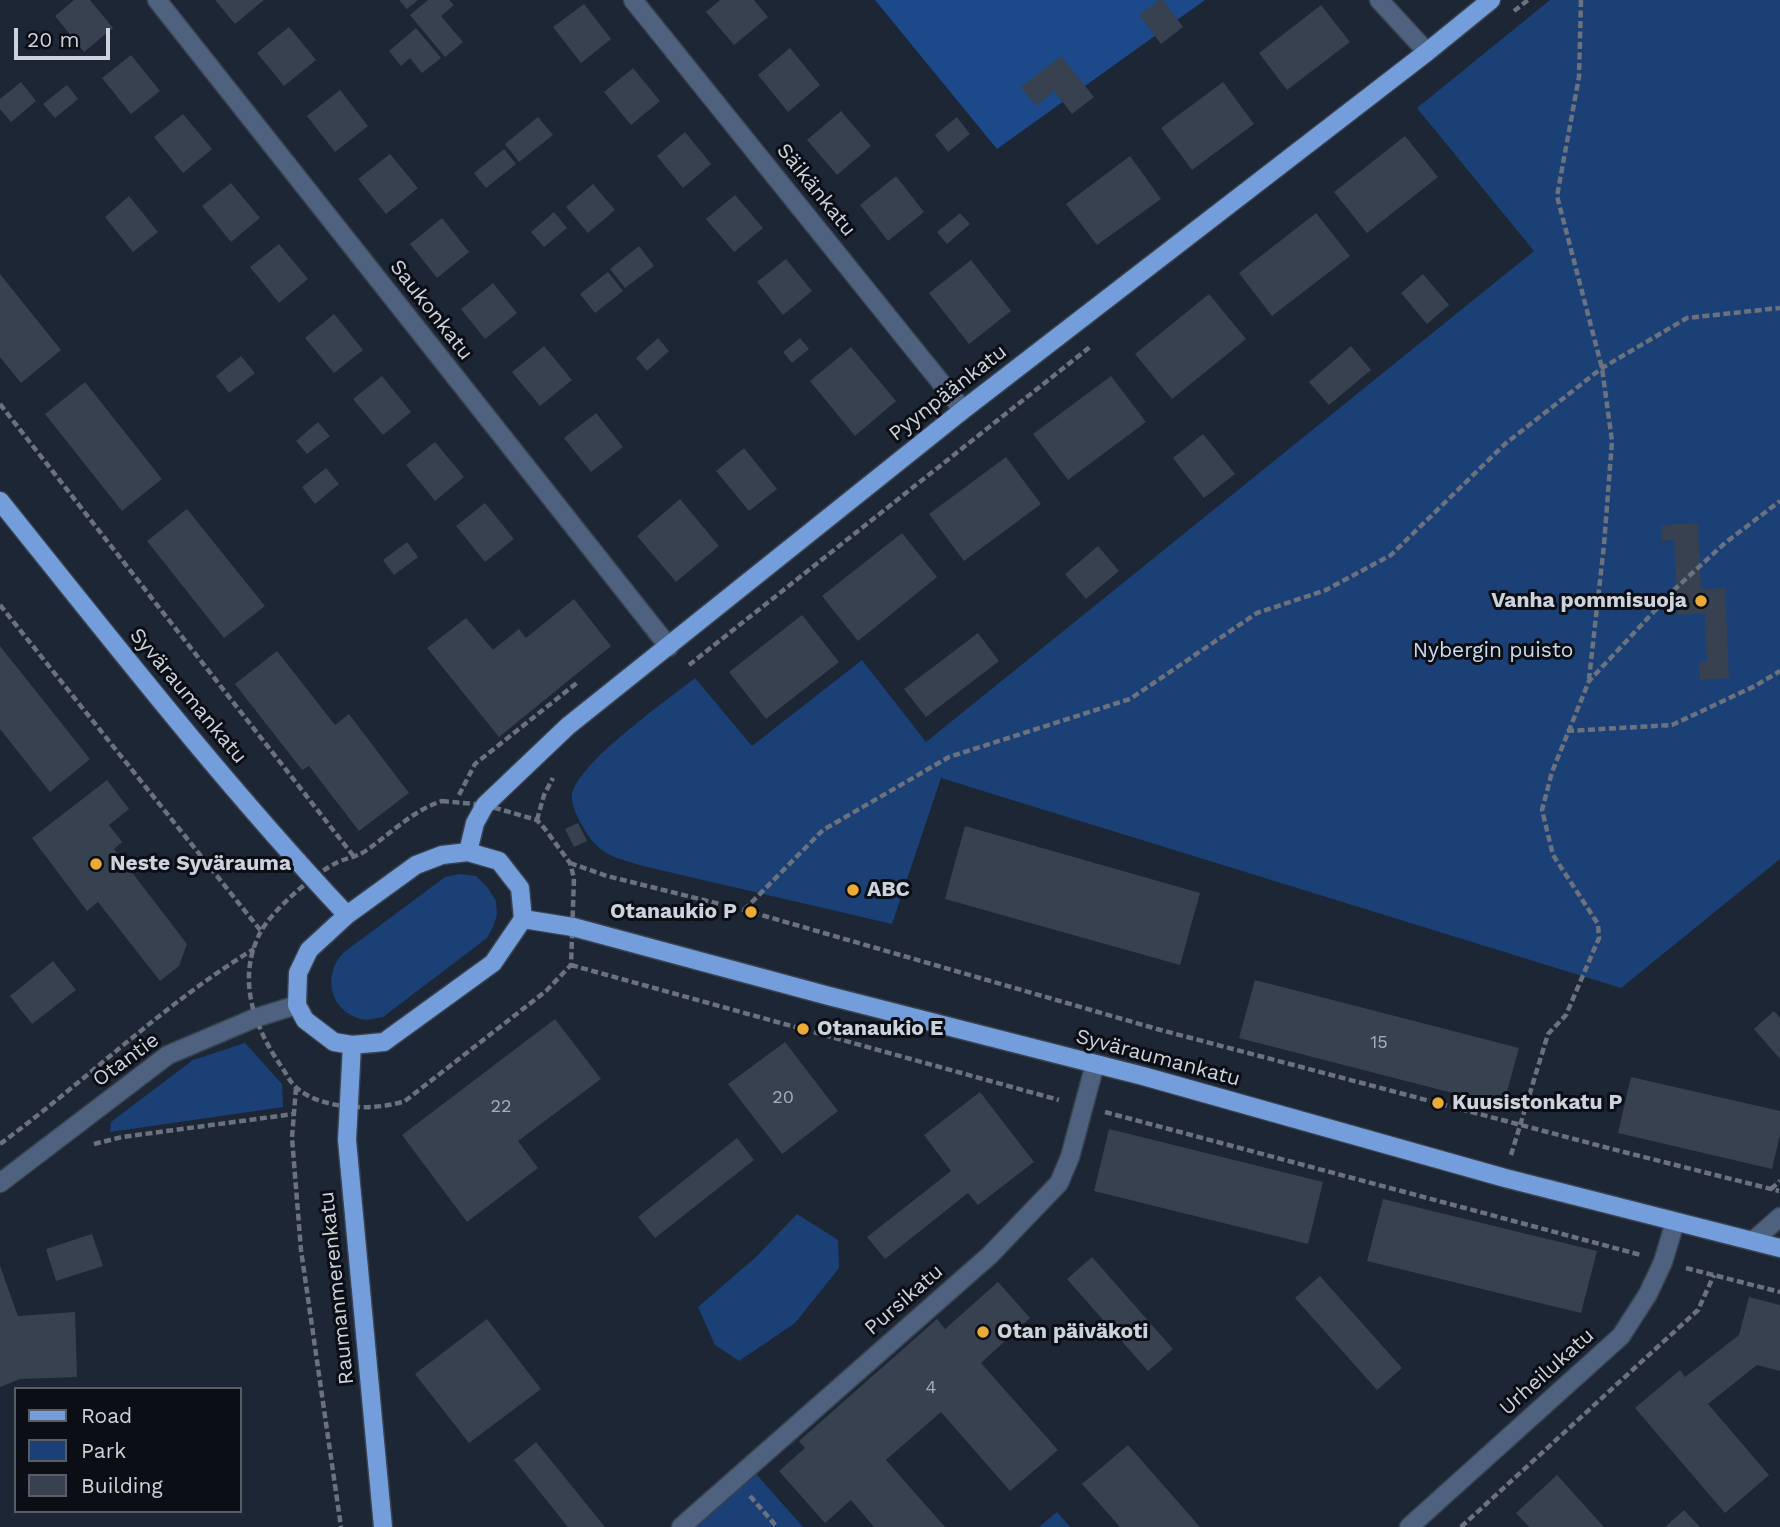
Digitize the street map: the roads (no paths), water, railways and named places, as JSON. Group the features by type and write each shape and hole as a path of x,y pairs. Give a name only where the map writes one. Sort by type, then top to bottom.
{"main road":[{"name":"Pyynpäänkatu","path":"468,852 475,823 485,805 568,726 963,410 1491,0"},
{"name":"Syväraumankatu","path":"0,501 157,696 312,880 347,915"},
{"path":"468,852 499,860 520,888 523,919 493,963 384,1042 352,1045 334,1042 317,1032 305,1020 297,1005 298,973 309,950 347,915 416,865 442,855 468,852"},
{"name":"Syväraumankatu","path":"523,919 573,927 1095,1064 1505,1178 1780,1248"},
{"name":"Raumanmerenkatu","path":"352,1045 347,1140 350,1188 383,1527"}],"street":[{"name":"Saukonkatu","path":"158,0 669,647"},
{"name":"Säikänkatu","path":"633,0 963,410"},
{"path":"1379,0 1427,52"},
{"name":"Otantie","path":"0,1183 168,1055 255,1018 297,1005"},
{"name":"Pursikatu","path":"681,1527 990,1255 1059,1183 1070,1157 1095,1064"},
{"path":"1754,1240 1780,1217"},
{"name":"Urheilukatu","path":"1409,1527 1621,1336 1648,1294 1663,1262 1675,1222"}],"place":[{"name":"Vanha pommisuoja","path":"1701,601"},
{"name":"Neste Syvärauma","path":"96,864"},
{"name":"ABC","path":"853,890"},
{"name":"Otanaukio P","path":"751,912"},
{"name":"Otanaukio E","path":"803,1029"},
{"name":"Kuusistonkatu P","path":"1438,1103"},
{"name":"Otan päiväkoti","path":"983,1332"}],"park label":[{"name":"Nybergin puisto","path":"1493,651"}]}
